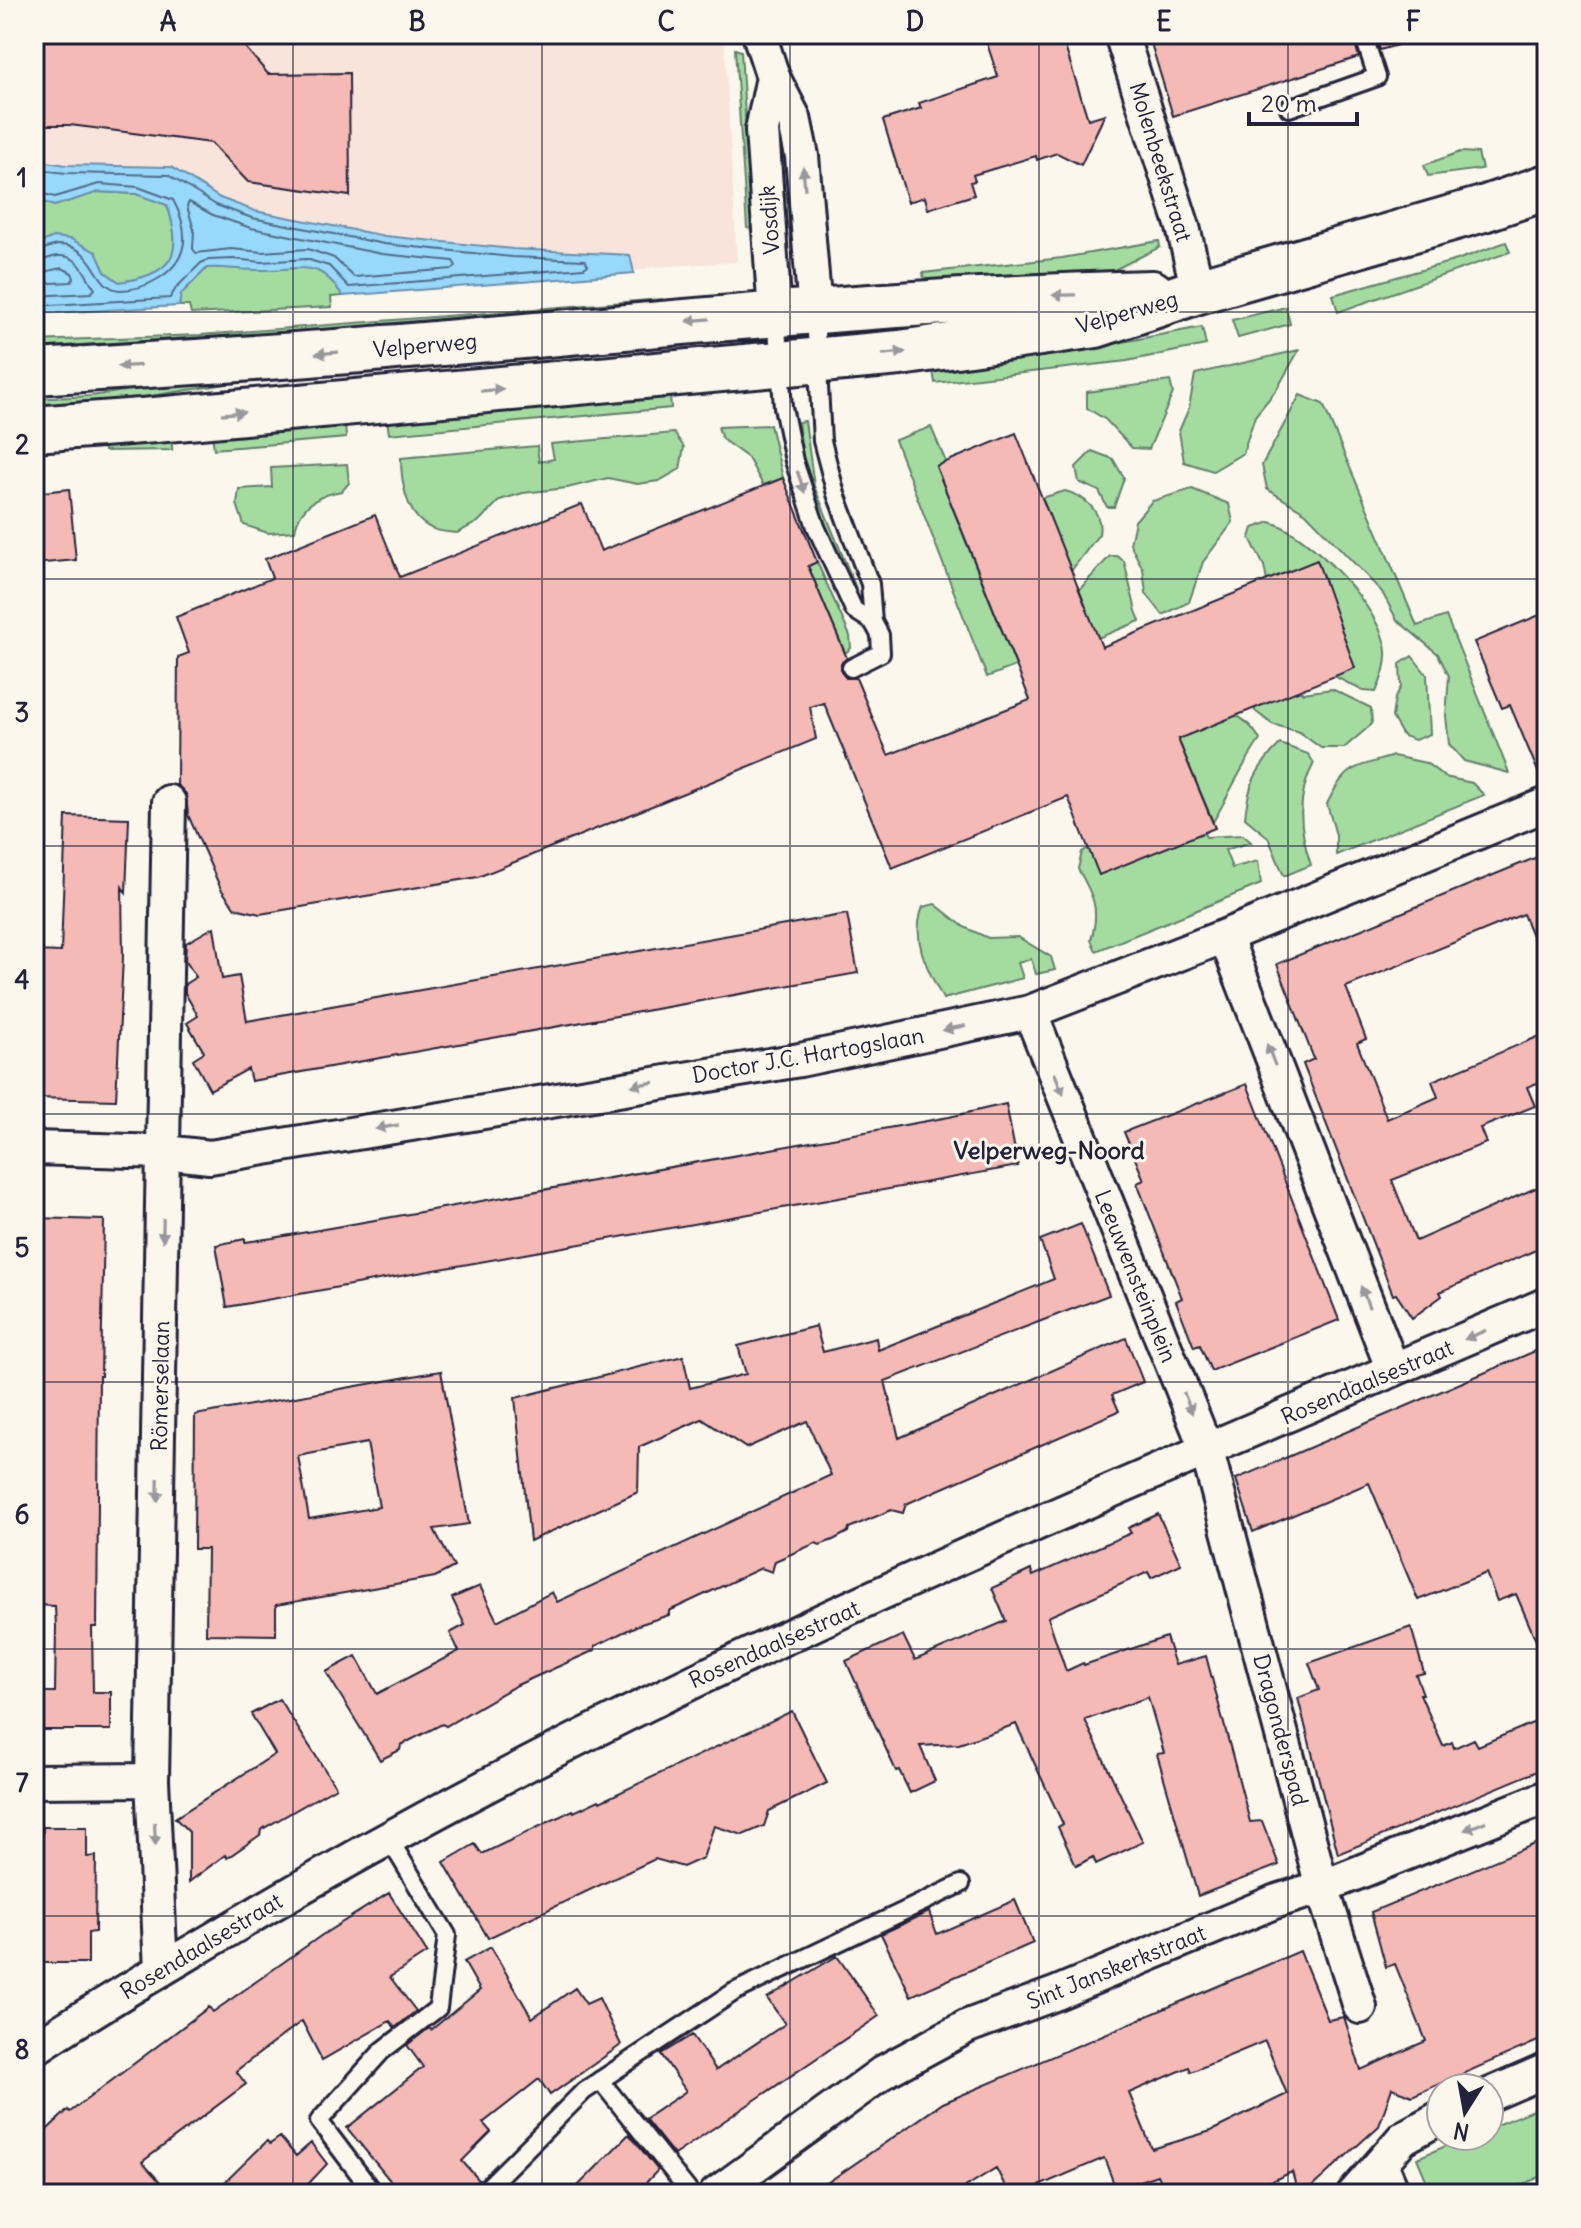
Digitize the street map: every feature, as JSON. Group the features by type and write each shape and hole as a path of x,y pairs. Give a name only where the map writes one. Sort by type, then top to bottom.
{"main road":[{"name":"Velperweg","path":"34,429 900,353 1096,325 1198,291 1483,209 1547,187"},
{"name":"Velperweg","path":"34,372 382,348 795,312 1038,296 1198,291"}],"street":[{"name":"Vosdijk","path":"759,34 773,77 762,130 795,312"},
{"name":"Molenbeekstraat","path":"1121,34 1183,227 1198,291"},
{"name":"Römerselaan","path":"161,1970 152,1780 169,802"},
{"name":"Doctor J.C. Hartogslaan","path":"34,1148 164,1152 210,1157 800,1060 1030,1012 1547,804"},
{"path":"1225,936 1393,1370"},
{"name":"Leeuwensteinplein","path":"1030,1012 1207,1451"},
{"name":"Rosendaalsestraat","path":"34,2049 161,1970 388,1837 684,1685 1207,1451 1547,1304"},
{"name":"Dragonderspad","path":"1207,1451 1322,1887 1360,2007"},
{"path":"34,1781 152,1780"},
{"name":"Sint Janskerkstraat","path":"716,2194 885,2071 968,2026 1057,1993 1274,1902 1322,1887 1547,1797"},
{"path":"1505,2088 1547,2070"},
{"path":"1354,2194 1403,2138 1425,2126"},
{"path":"1381,2164 1394,2194"}],"lane":[{"path":"1289,108 1377,77 1363,34"},
{"path":"795,312 798,362 836,494 870,584 873,622 880,635 881,653 851,668"},
{"name":"Vosdijk","path":"795,312 798,362"},
{"path":"798,362 783,407 794,461 816,527 854,610 873,622"},
{"path":"368,2194 372,2191 319,2121 382,2051 438,2008 447,1935 388,1837"},
{"path":"481,2194 584,2091 734,1992 961,1884"},
{"path":"600,2080 691,2194"}],"shaded area":[{"path":"34,34 721,34 725,46 737,262 34,310"}],"green space":[{"path":"735,49 741,51 752,229 747,228"},
{"path":"781,152 793,152 797,226 787,227"},
{"path":"1460,152 1478,153 1482,169 1428,176 1424,165"},
{"path":"98,192 137,194 167,205 175,238 170,260 162,268 137,279 119,282 105,272 96,252 53,237 34,246 34,198 54,206"},
{"path":"1159,241 1160,247 1114,270 925,287 923,273 1062,258"},
{"path":"1506,242 1510,252 1338,312 1333,295 1457,260"},
{"path":"207,268 265,270 309,268 326,276 343,296 331,297 332,307 191,314 189,306 179,306 181,294"},
{"path":"662,299 665,304 556,318 34,350 34,341 200,335"},
{"path":"1286,307 1290,324 1238,338 1232,320"},
{"path":"1202,327 1206,345 1127,361 935,383 933,370 1059,354"},
{"path":"667,343 227,384 92,405 34,408 34,399 91,396 225,376"},
{"path":"1299,350 1277,389 1255,416 1243,453 1213,471 1184,462 1179,431 1189,408 1195,374"},
{"path":"1170,381 1173,393 1149,449 1132,448 1106,420 1087,408 1087,392"},
{"path":"670,395 671,408 389,434 387,419"},
{"path":"1300,395 1323,404 1417,626 1446,616 1509,773 1464,761 1449,744 1446,716 1449,676 1438,654 1397,620 1382,592 1306,513 1267,489 1262,465"},
{"path":"805,421 814,486 856,588 853,593 807,485 798,422"},
{"path":"345,423 346,438 214,449 212,435"},
{"path":"770,425 783,478 763,485 748,458 722,439 718,427"},
{"path":"931,427 946,462 936,467 1016,666 987,677 895,440"},
{"path":"674,433 684,447 680,469 659,481 637,484 608,478 567,488 523,493 500,500 478,522 457,533 431,528 416,516 402,477 401,458 537,446 539,462 554,459 551,444"},
{"path":"172,437 172,450 104,451 103,442"},
{"path":"1092,451 1113,459 1124,478 1114,507 1107,507 1099,491 1079,482 1076,467"},
{"path":"347,464 349,483 342,491 325,496 305,509 295,531 268,533 244,525 237,504 239,489 272,487 271,468"},
{"path":"1192,489 1229,504 1233,522 1203,562 1189,602 1163,615 1146,593 1143,569 1130,544 1135,521 1152,501"},
{"path":"1065,491 1091,506 1100,526 1099,534 1071,571 1042,498"},
{"path":"1270,522 1286,529 1323,556 1372,615 1382,634 1386,651 1384,672 1376,692 1363,691 1334,676 1267,581 1264,566 1250,538 1253,528"},
{"path":"1110,556 1124,561 1140,621 1098,638 1079,590"},
{"path":"817,562 850,636 851,648 845,653 808,566"},
{"path":"1412,656 1427,675 1430,734 1415,740 1403,736 1392,717 1395,698 1401,687 1400,664"},
{"path":"1274,672 1303,693 1332,689 1371,708 1372,724 1344,748 1321,748 1299,732 1272,724 1255,711 1251,680"},
{"path":"1178,705 1235,715 1253,729 1260,740 1213,822 1178,739"},
{"path":"1280,744 1308,754 1314,763 1304,788 1301,813 1311,865 1284,876 1268,837 1245,818 1248,796 1255,778"},
{"path":"1393,756 1426,763 1445,777 1472,783 1484,795 1336,855 1336,835 1327,804 1334,791 1352,770"},
{"path":"1197,821 1206,837 1243,835 1251,842 1225,850 1232,868 1258,861 1261,884 1096,951 1091,940 1094,903 1078,869 1082,852 1096,844"},
{"path":"935,904 964,927 988,938 1018,937 1051,957 1055,970 1036,974 1031,959 1018,963 1023,978 943,999 920,943 923,907"},
{"path":"1547,2104 1547,2174 1499,2194 1432,2194 1417,2158 1431,2152 1505,2152 1505,2121"}],"water":[{"path":"34,160 66,165 171,167 220,198 255,211 385,236 513,249 630,255 634,273 343,296 326,276 310,269 207,268 181,294 179,306 34,314 34,246 53,237 71,239 96,252 105,272 119,282 137,279 162,268 170,260 175,237 167,205 136,194 99,192 54,206 34,198"}],"building":[{"path":"34,34 234,34 268,74 349,73 350,196 248,182 211,143 70,125 34,125"},
{"path":"984,34 1061,34 1088,119 1105,114 1081,165 1057,153 1037,160 1036,156 973,175 975,181 970,182 974,195 928,209 925,197 908,202 883,120 921,108 919,103 998,77"},
{"path":"1168,34 1352,34 1359,57 1173,116 1150,40"},
{"path":"1375,34 1410,34 1411,41 1380,50"},
{"path":"1016,433 1102,647 1317,560 1355,668 1178,739 1215,828 1099,875 1068,797 892,868 824,703 810,707 816,739 478,877 260,914 235,908 221,889 188,815 186,794 177,785 178,657 189,653 176,617 272,578 265,559 375,515 400,577 582,504 601,551 783,478 817,562 808,566 847,658 841,663 841,672 846,678 856,678 888,755 1030,700 936,466"},
{"path":"69,489 76,560 34,564 34,493"},
{"path":"1547,612 1547,785 1544,786 1510,705 1502,708 1474,642"},
{"path":"66,816 129,818 126,893 122,887 123,957 116,1100 34,1098 34,951 61,952"},
{"path":"1547,853 1547,971 1523,914 1346,987 1366,1039 1357,1043 1387,1119 1438,1097 1432,1081 1547,1033 1547,1079 1527,1087 1535,1106 1480,1128 1486,1143 1392,1180 1416,1241 1547,1183 1547,1245 1440,1292 1442,1296 1412,1318 1396,1294 1393,1295 1303,1064 1314,1059 1277,964"},
{"path":"847,914 858,973 251,1081 248,1069 210,1090 193,1059 204,1052 187,1023 198,1016 185,993 185,984 196,977 185,960 186,943 214,927 222,979 239,976 247,1021"},
{"path":"1247,1084 1339,1320 1211,1371 1200,1345 1194,1347 1176,1301 1182,1298 1137,1183 1144,1180 1124,1132"},
{"path":"1006,1104 1018,1166 227,1307 216,1245 426,1211 949,1117"},
{"path":"34,1218 104,1220 97,1627 92,1627 93,1692 111,1692 111,1730 34,1730 34,1692 55,1692 56,1627 55,1606 34,1605"},
{"path":"1081,1224 1109,1295 885,1381 899,1438 1126,1338 1143,1382 1112,1395 1119,1411 906,1504 903,1513 891,1510 849,1528 848,1532 833,1540 820,1545 816,1543 775,1561 772,1572 761,1568 669,1611 669,1615 638,1625 595,1646 595,1650 515,1686 446,1726 442,1724 401,1745 400,1750 380,1760 326,1672 356,1656 377,1694 459,1651 450,1633 465,1625 452,1598 480,1586 497,1621 552,1592 557,1602 831,1475 807,1421 746,1448 702,1419 639,1447 638,1492 530,1541 515,1398 683,1356 690,1388 746,1374 738,1346 816,1326 823,1352 876,1338 878,1350 1054,1279 1040,1240"},
{"path":"1547,1346 1547,1666 1516,1594 1497,1601 1486,1573 1418,1600 1369,1483 1253,1532 1236,1479"},
{"path":"441,1371 469,1524 434,1529 454,1567 435,1577 276,1605 276,1635 206,1634 207,1549 194,1549 195,1415","holes":["367,1443 379,1507 309,1519 298,1456"]},
{"path":"1158,1514 1181,1564 1151,1578 1148,1572 1048,1617 1066,1671 1166,1637 1175,1665 1206,1656 1250,1822 1262,1821 1279,1865 1198,1896 1157,1754 1164,1753 1148,1697 1085,1720 1143,1842 1096,1864 1093,1857 1076,1866 1058,1827 1063,1824 1016,1724 959,1744 920,1746 935,1781 910,1793 899,1770 896,1771 846,1661 903,1635 915,1660 1006,1621 992,1588 1031,1570 1033,1576 1131,1533 1128,1528"},
{"path":"1411,1627 1424,1673 1416,1675 1423,1694 1420,1694 1443,1746 1452,1742 1454,1748 1474,1739 1478,1746 1547,1717 1547,1767 1338,1854 1298,1698 1319,1690 1309,1663"},
{"path":"279,1699 336,1787 261,1830 260,1835 227,1858 225,1855 189,1882 189,1832 175,1818 275,1754 251,1714"},
{"path":"792,1711 827,1783 769,1811 764,1826 743,1835 714,1826 703,1858 683,1867 655,1859 488,1938 444,1862 475,1844 482,1854"},
{"path":"43,1827 87,1827 87,1857 96,1856 95,1932 88,1933 88,1963 34,1963 34,1844 42,1844"},
{"path":"1547,1839 1547,2037 1467,2072 1425,2072 1425,2090 1412,2096 1392,2088 1379,2126 1304,2194 1298,2194 1292,2172 1242,2194 1166,2194 1157,2175 1116,2189 1104,2158 1020,2194 1009,2194 996,2168 954,2194 811,2194 943,2103 1300,1951 1328,2020 1344,2017 1361,2070 1426,2041 1395,1964 1386,1967 1371,1912","holes":["1265,2041 1287,2094 1211,2131 1152,2149 1129,2093 1189,2067 1191,2072"]},
{"path":"389,1893 427,1953 390,1977 416,2011 395,2028 390,2021 322,2060 302,2021 236,2071 246,2084 142,2162 171,2194 34,2194 34,2142 68,2110 70,2112 209,2007 213,2012 322,1935"},
{"path":"1015,1900 1033,1943 911,1996 881,1934 929,1912 937,1934"},
{"path":"491,1947 532,2018 575,1988 586,2004 599,1998 621,2045 550,2095 539,2079 483,2123 491,2132 462,2161 479,2180 466,2194 401,2194 347,2128 423,2067 407,2045 429,2028 431,2030 480,1990 464,1962"},
{"path":"837,1956 879,2016 674,2155 645,2119 686,2091 661,2054 692,2035 716,2070 785,2024 767,1998"},
{"path":"629,2134 658,2170 643,2186 634,2194 570,2194"},
{"path":"280,2137 296,2156 311,2143 327,2164 299,2194 213,2194 267,2141 270,2144"}],"district":[{"name":"Velperweg-Noord","path":"1049,1150"}]}
